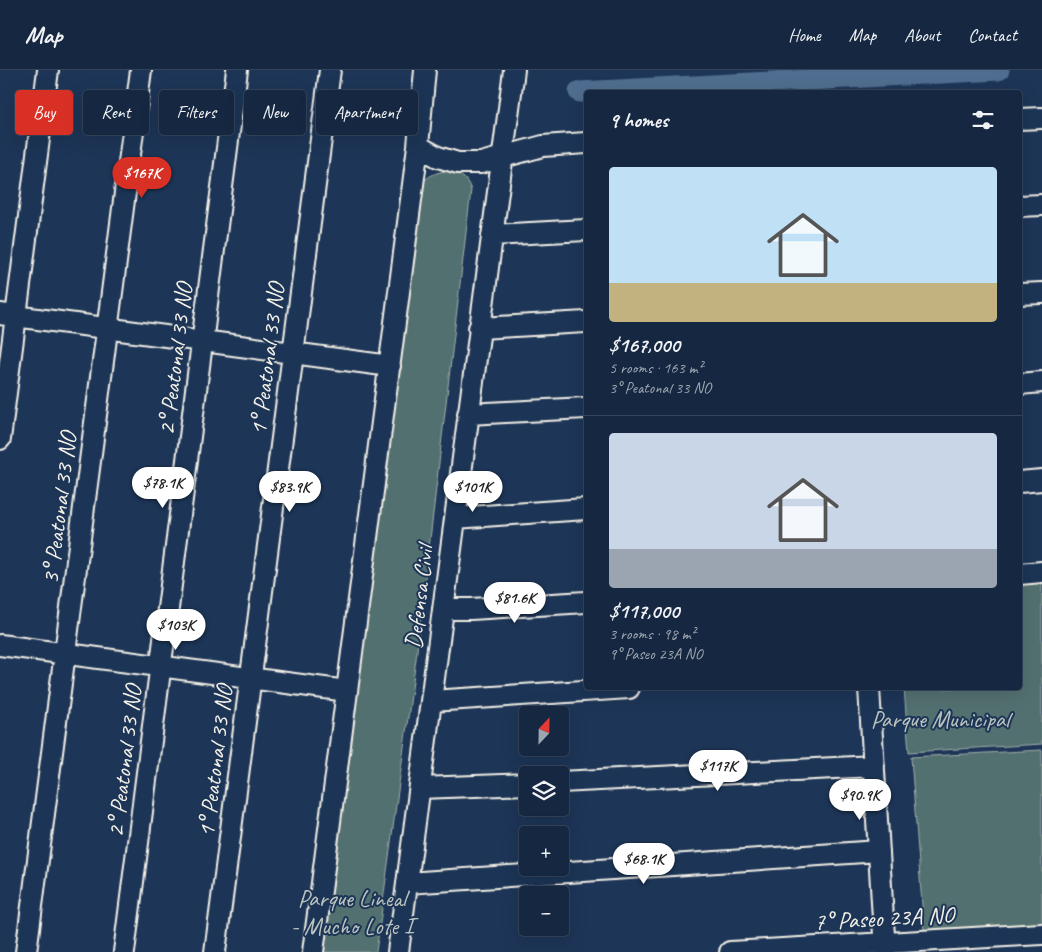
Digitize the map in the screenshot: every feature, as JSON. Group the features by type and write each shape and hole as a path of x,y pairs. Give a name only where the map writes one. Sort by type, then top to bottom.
{"street":[{"path":"0,439 8,315 48,70"},
{"name":"3° Peatonal 33 NO","path":"26,952 141,70"},
{"name":"2° Peatonal 33 NO","path":"124,952 237,70"},
{"name":"1° Peatonal 33 NO","path":"215,952 330,70"},
{"path":"313,952 418,146 425,70"},
{"name":"Defensa Civil","path":"398,952 514,70"},
{"path":"1022,119 1042,118"},
{"path":"418,146 438,157 458,163 481,163 543,146 584,143"},
{"path":"1022,206 1042,205"},
{"path":"492,235 584,230"},
{"path":"1022,294 1042,292"},
{"path":"8,315 390,366"},
{"path":"479,328 584,322"},
{"path":"1022,384 1042,382"},
{"path":"468,414 584,408"},
{"path":"1022,482 1042,480"},
{"path":"454,518 584,509"},
{"path":"1022,574 1042,572"},
{"path":"443,609 584,602"},
{"path":"0,645 347,691"},
{"path":"431,700 596,690"},
{"path":"870,690 885,948"},
{"path":"569,782 874,766"},
{"path":"420,788 519,784"},
{"path":"407,883 879,851"},
{"name":"7° Paseo 23A NO","path":"730,952 885,948 1042,934"}],"green space":[{"name":"Parque Lineal - Mucho Lote I","path":"447,171 462,177 471,190 416,659 376,952 316,952 420,184 432,175"},
{"name":"Parque Municipal","path":"1042,582 1042,744 909,752 904,690 1022,690 1022,583"},
{"path":"1042,750 1042,926 924,932 911,757"}],"waterway":[{"path":"617,90 999,70"},
{"path":"579,92 584,92"}]}
